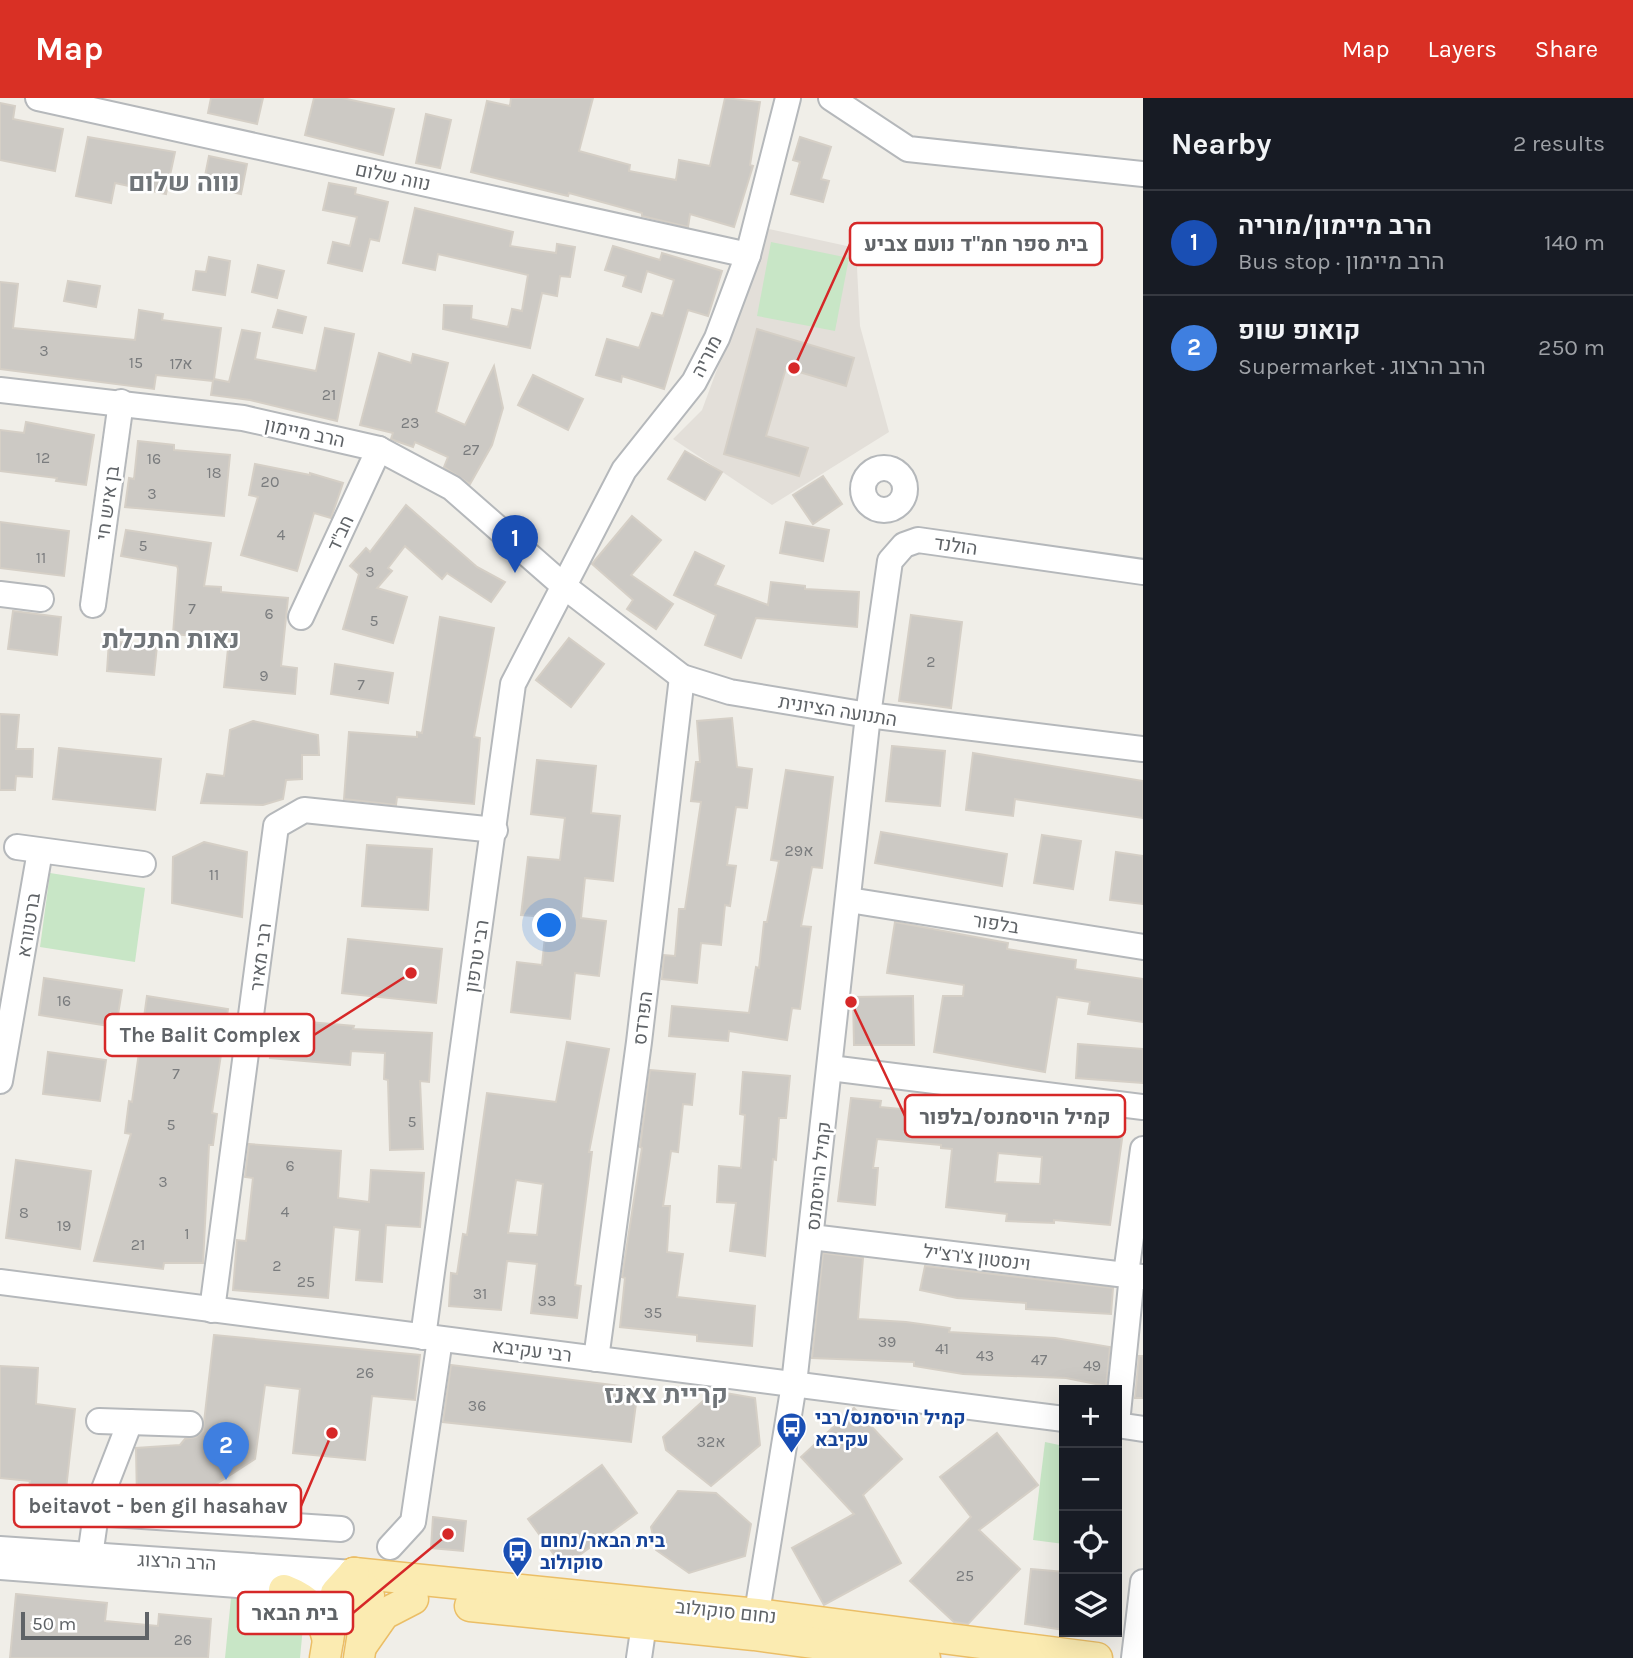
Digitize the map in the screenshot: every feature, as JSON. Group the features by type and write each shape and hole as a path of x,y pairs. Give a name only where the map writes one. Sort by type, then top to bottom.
{"main road":[{"name":"נחום סוקולוב","path":"353,1587 1097,1658"},
{"name":"נחום סוקולוב","path":"353,1587 413,1599 644,1624 755,1625 925,1658"},
{"path":"327,1649 353,1587"},
{"path":"353,1587 360,1654"},
{"path":"284,1590 307,1600 315,1608 327,1649"},
{"path":"360,1654 369,1632 384,1614 413,1599"}],"street":[{"name":"נווה שלום","path":"38,98 748,255"},
{"name":"מוריה","path":"565,587 624,470 694,382 717,338 748,255 788,98"},
{"path":"831,98 908,149 1143,174"},
{"name":"הרב מיימון","path":"0,390 121,401 243,418 379,449 452,488 565,587"},
{"name":"בן איש חי","path":"93,605 121,401"},
{"name":"חב\"ד","path":"300,617 379,449"},
{"path":"867,715 890,561 911,542 899,505"},
{"name":"הולנד","path":"911,542 1143,572"},
{"name":"התנועה הציונית","path":"565,587 682,677 730,692 867,715 1143,749"},
{"name":"רבי טרפון","path":"390,1547 414,1522 432,1338 513,684 565,587"},
{"path":"0,594 41,599"},
{"name":"הפרדס","path":"596,1359 639,1042 682,677"},
{"name":"קמיל הויסמנס","path":"755,1625 794,1384 849,900 867,715"},
{"name":"רבי מאיר","path":"212,1310 276,826 304,810 495,830"},
{"name":"ברטנורא","path":"0,1081 29,849 143,864"},
{"name":"בלפור","path":"849,900 1143,947"},
{"path":"830,1068 1143,1107"},
{"path":"1121,1385 1143,1149"},
{"name":"וינסטון צ'רצ'יל","path":"811,1237 1133,1275"},
{"name":"רבי עקיבא","path":"0,1282 1059,1418"},
{"path":"99,1420 190,1424"},
{"path":"90,1556 96,1513 130,1423"},
{"path":"1122,1425 1143,1429"},
{"path":"96,1513 341,1529"},
{"path":"260,1566 266,1525"},
{"name":"הרב הרצוג","path":"1,1567 90,1556 260,1566 353,1587"},
{"name":"הרב הרצוג","path":"1,1567 284,1590 353,1587"},
{"path":"1134,1658 1143,1581"},
{"path":"639,1658 644,1624"}],"shaded area":[{"path":"769,229 856,248 860,326 889,432 772,505 673,439 702,410"}],"green space":[{"path":"771,242 849,258 835,331 757,316"},
{"path":"50,873 145,888 135,962 40,947"},
{"path":"1045,1442 1059,1445 1059,1543 1033,1540"},
{"path":"231,1598 305,1606 300,1658 225,1658"}],"building":[{"path":"211,98 263,98 257,124 208,113"},
{"path":"314,98 342,98 394,109 383,155 305,135"},
{"path":"511,98 593,98 579,151 630,165 629,171 676,180 679,160 710,166 725,98 760,102 750,165 753,166 734,227 690,214 688,227 569,193 568,196 471,172 487,101 510,106"},
{"path":"0,103 15,106 13,119 63,129 55,171 0,160"},
{"path":"426,114 451,120 440,168 416,163"},
{"path":"88,137 175,152 166,194 115,183 111,203 76,196"},
{"path":"800,137 831,147 821,179 829,181 823,202 791,194 800,162 793,160"},
{"path":"209,156 247,164 241,194 203,186"},
{"path":"329,183 356,188 355,194 388,202 379,241 370,239 362,271 328,263 333,242 350,246 357,217 323,210"},
{"path":"415,208 513,232 510,246 556,253 557,244 575,247 570,277 560,276 557,296 542,293 530,348 443,329 444,305 472,306 471,319 508,327 512,309 522,311 528,275 438,254 435,270 403,263"},
{"path":"613,246 660,260 662,253 722,271 708,316 688,310 664,389 622,376 621,382 596,375 607,339 639,348 652,313 663,316 674,280 647,271 641,292 623,286 626,276 605,270"},
{"path":"209,257 230,261 225,295 193,290 196,271 206,272"},
{"path":"258,265 284,271 277,298 252,292"},
{"path":"68,281 100,286 96,307 64,301"},
{"path":"0,282 18,284 13,328 135,340 139,310 163,314 162,320 221,328 214,379 229,382 242,330 260,333 255,359 316,371 325,328 354,334 337,421 250,400 211,395 213,381 156,375 154,389 0,369"},
{"path":"278,310 306,317 302,333 273,327"},
{"path":"757,329 854,358 846,386 786,368 766,436 808,448 799,476 724,454"},
{"path":"379,353 411,363 413,354 448,363 436,412 465,425 494,366 503,408 492,445 470,484 444,467 448,457 415,442 413,447 391,439 393,433 360,425"},
{"path":"533,375 583,399 568,430 518,405"},
{"path":"26,422 94,435 86,485 56,481 57,478 0,471 0,430 24,433"},
{"path":"138,441 174,445 174,450 230,455 224,516 125,507 129,478 134,479"},
{"path":"685,451 722,472 705,500 668,479"},
{"path":"255,464 310,473 343,483 331,518 314,513 297,571 241,555 258,497 249,495"},
{"path":"823,476 842,504 813,524 793,495"},
{"path":"406,505 477,567 505,582 491,602 447,573 442,579 405,546 388,568 392,571 377,588 407,597 393,643 343,629 359,574 350,566 366,548 370,552"},
{"path":"632,516 661,540 631,575 673,604 656,629 627,609 633,600 592,564"},
{"path":"0,522 69,531 64,576 0,568"},
{"path":"786,522 829,530 823,561 780,553"},
{"path":"126,530 211,543 204,586 221,587 221,592 288,598 281,666 297,668 295,694 224,687 229,639 173,634 177,566 121,556"},
{"path":"695,552 724,566 715,585 768,605 771,582 805,586 805,589 859,592 857,627 756,618 741,658 705,645 716,615 674,595"},
{"path":"13,611 61,617 57,655 8,649"},
{"path":"911,615 962,622 951,708 899,701"},
{"path":"440,617 494,628 474,737 480,738 474,804 397,797 396,805 344,799 349,732 417,737 417,732 422,733"},
{"path":"569,638 604,664 571,707 536,680"},
{"path":"109,641 157,646 154,675 107,671"},
{"path":"335,664 393,673 388,703 331,694"},
{"path":"0,714 19,715 16,749 33,749 32,777 16,776 15,790 0,790"},
{"path":"732,718 737,767 752,769 747,808 736,807 727,865 736,866 730,906 725,905 721,945 701,943 697,983 662,979 664,955 675,956 679,909 685,909 701,802 691,801 696,762 700,762 697,721"},
{"path":"253,721 318,735 319,755 302,755 302,779 286,780 283,799 263,805 201,803 207,774 224,776 230,730"},
{"path":"892,746 945,751 940,806 886,801"},
{"path":"59,748 161,759 155,810 53,799"},
{"path":"973,753 1143,781 1143,818 1015,799 1013,816 966,810"},
{"path":"537,760 596,766 591,813 620,816 613,881 585,878 581,918 606,921 599,976 575,973 570,1019 511,1012 517,962 542,965 547,917 521,915 528,857 560,860 565,818 531,814"},
{"path":"786,770 833,777 822,868 812,867 801,926 811,927 800,1009 792,1008 787,1040 729,1031 728,1041 669,1036 672,1006 749,1013 756,967 759,968 764,922 767,922 779,861 771,860"},
{"path":"881,832 1007,854 1002,886 875,863"},
{"path":"1042,835 1081,841 1073,889 1034,883"},
{"path":"204,842 247,852 242,917 172,903 173,857"},
{"path":"367,845 432,849 428,910 362,906"},
{"path":"1116,852 1143,856 1143,904 1110,900"},
{"path":"895,922 1008,943 1007,949 1076,960 1075,969 1143,979 1143,1022 1088,1014 1090,1002 1057,997 1045,1072 934,1052 943,996 963,996 964,985 887,973"},
{"path":"348,939 442,949 436,1003 342,993"},
{"path":"44,978 122,990 116,1027 39,1015"},
{"path":"147,996 228,1009 212,1113 217,1114 213,1145 209,1145 203,1263 164,1263 163,1269 94,1261 131,1134 125,1133"},
{"path":"913,996 914,1045 854,1045 853,997"},
{"path":"274,1019 354,1026 353,1029 432,1033 429,1082 420,1081 423,1149 390,1150 388,1080 384,1079 385,1053 351,1051 350,1065 270,1058"},
{"path":"567,1042 609,1049 589,1152 592,1152 575,1285 581,1286 577,1318 531,1313 537,1264 507,1261 501,1310 449,1306 451,1273 457,1274 463,1234 467,1235 487,1093 556,1102","holes":["516,1180 543,1184 537,1235 508,1233"]},
{"path":"1078,1044 1143,1049 1143,1083 1076,1078"},
{"path":"48,1052 106,1060 100,1101 43,1094"},
{"path":"650,1070 695,1074 692,1105 683,1104 678,1152 671,1151 663,1206 670,1206 667,1252 683,1254 677,1297 755,1306 752,1346 697,1341 697,1335 620,1327 625,1278 622,1277 642,1148"},
{"path":"743,1072 790,1076 786,1118 779,1118 776,1160 773,1159 765,1256 730,1251 736,1203 717,1202 719,1166 741,1168 745,1115 740,1114"},
{"path":"851,1098 881,1101 880,1107 943,1113 944,1107 980,1109 979,1117 1124,1125 1110,1225 1054,1220 1054,1223 1006,1221 1007,1214 946,1207 952,1149 941,1148 941,1145 877,1139 873,1168 878,1168 875,1205 838,1201","holes":["998,1153 1042,1157 1040,1184 995,1182"]},
{"path":"249,1144 341,1151 338,1198 369,1202 371,1170 424,1173 420,1227 386,1225 382,1282 356,1280 360,1230 334,1227 328,1298 233,1290 237,1240 246,1241 253,1178 245,1177"},
{"path":"16,1160 91,1171 80,1249 6,1238"},
{"path":"823,1253 863,1258 858,1319 950,1328 949,1332 1055,1338 1110,1347 1106,1385 1066,1378 963,1374 914,1366 914,1362 812,1358"},
{"path":"925,1266 1113,1288 1111,1314 1026,1309 1026,1303 957,1298 920,1290"},
{"path":"214,1335 420,1355 415,1400 372,1396 365,1460 293,1453 300,1389 265,1385 255,1459 190,1501 137,1501 136,1448 180,1445 185,1439 196,1437 203,1431"},
{"path":"1139,1356 1143,1356 1143,1398 1135,1398"},
{"path":"451,1365 638,1388 631,1442 443,1422"},
{"path":"0,1366 38,1368 36,1404 75,1409 65,1498 28,1493 30,1481 0,1478"},
{"path":"714,1391 755,1398 760,1445 711,1486 666,1450 663,1437"},
{"path":"854,1408 902,1459 863,1495 901,1563 824,1605 792,1548 854,1514 801,1457"},
{"path":"997,1433 1038,1485 979,1530 1020,1569 968,1624 954,1622 910,1581 971,1517 940,1477"},
{"path":"602,1465 637,1513 563,1567 528,1519"},
{"path":"678,1491 716,1493 751,1524 745,1556 689,1573 656,1550 651,1527"},
{"path":"433,1517 466,1521 463,1551 431,1548"},
{"path":"1031,1569 1059,1572 1059,1629 1025,1624"},
{"path":"16,1594 107,1603 105,1621 158,1626 159,1614 211,1619 208,1658 10,1658"}],"place":[{"name":"בית ספר חמ\"ד נועם צביע","path":"794,368"},
{"name":"הרב מיימון/מוריה","path":"515,573"},
{"name":"The Balit Complex","path":"411,973"},
{"name":"קמיל הויסמנס/בלפור","path":"851,1002"},
{"name":"beitavot - ben gil hasahav","path":"332,1433"},
{"name":"קמיל הויסמנס/רבי עקיבא","path":"792,1455"},
{"name":"קואופ שופ","path":"226,1480"},
{"name":"בית הבאר","path":"448,1534"},
{"name":"בית הבאר/נחום סוקולוב","path":"517,1578"}],"district":[{"name":"נווה שלום","path":"184,182"},
{"name":"נאות התכלת","path":"171,639"},
{"name":"קריית צאנז","path":"666,1394"}]}
